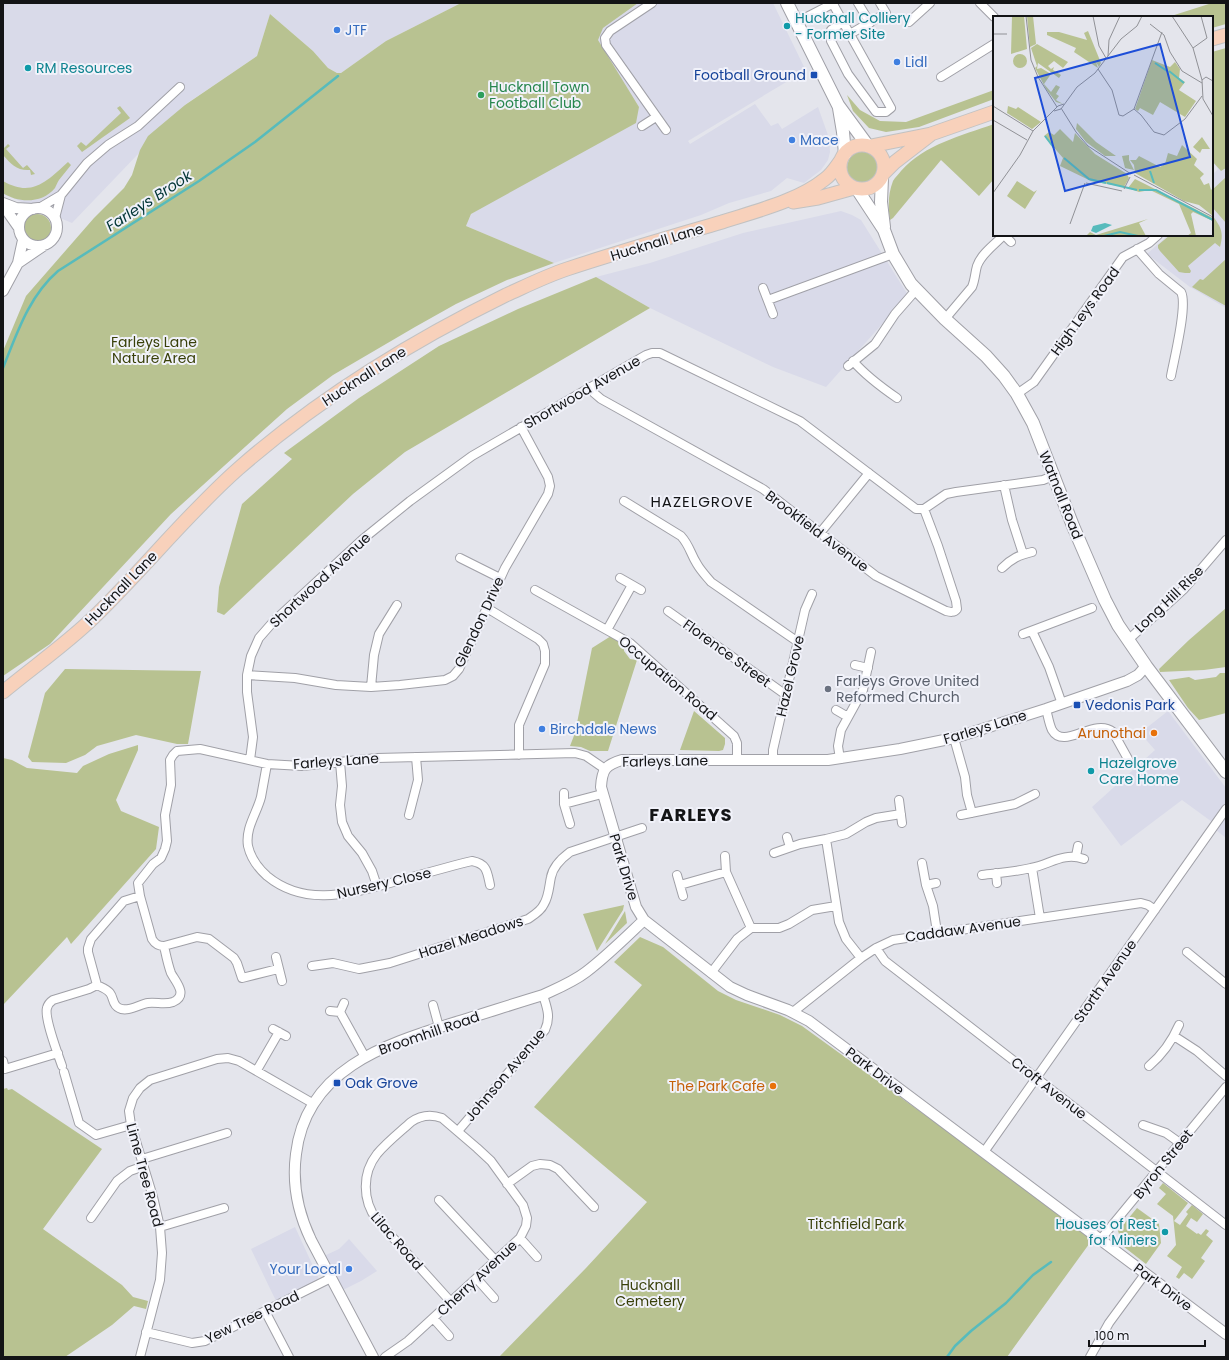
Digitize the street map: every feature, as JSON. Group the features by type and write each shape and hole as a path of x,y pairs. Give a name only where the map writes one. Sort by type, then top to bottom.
{"main road":[{"path":"787,3 838,105 869,146 876,149 882,157 885,166 883,176"},
{"path":"1213,39 1226,35"},
{"path":"838,105 844,132 843,157 840,172 847,184 856,189 865,190 877,184 895,162 931,134"},
{"path":"843,157 851,148 856,146 869,146 931,134 993,112"},
{"name":"Hucknall Lane","path":"3,692 28,671 55,652 93,618 203,502 239,469 295,423 331,396 390,357 445,326 487,305 564,270 775,205 810,190 833,172 843,157"},
{"name":"Watnall Road","path":"883,176 881,202 884,230"},
{"name":"Hucknall Lane","path":"775,205 818,198 856,189"},
{"name":"Watnall Road","path":"856,189 884,230 893,254 916,290 945,319 986,356 1004,376 1017,394 1033,423 1053,476 1105,600 1118,625 1146,666 1226,772"},
{"name":"Hucknall Lane","path":"3,685 28,671"}],"street":[{"path":"652,3 610,31 605,38 606,45 666,130"},
{"path":"858,3 870,23"},
{"path":"850,34 886,13 880,3"},
{"path":"909,22 930,3"},
{"path":"980,3 993,16"},
{"path":"797,22 834,4 891,108 886,112 876,112 848,74 831,41 831,30 843,22"},
{"path":"941,77 993,45"},
{"path":"46,245 34,246 23,240 19,228 20,222 27,211 61,195 87,163 108,145 138,126 180,87"},
{"path":"642,126 656,117"},
{"path":"55,218 61,195"},
{"path":"3,204 16,208 36,208 46,210 55,218 57,224 55,236 51,241 18,263"},
{"path":"3,204 19,228"},
{"path":"945,319 972,287 980,259 1003,236"},
{"path":"1005,236 1011,242"},
{"name":"High Leys Road","path":"1017,394 1034,382 1123,257 1149,243 1157,236"},
{"path":"3,291 18,263 23,240"},
{"path":"1137,249 1159,274 1183,295 1182,312 1171,376"},
{"path":"768,300 893,254"},
{"path":"763,288 773,314"},
{"path":"897,398 880,387 862,371 850,364 875,344 895,314 916,290"},
{"name":"Shortwood Avenue","path":"250,760 253,737 247,692 247,675 251,656 259,638 272,622 363,539 410,501 472,456 646,354 660,353 800,421 914,508 924,510"},
{"name":"Brookfield Avenue","path":"590,387 601,399 763,489 876,576 946,611 952,612 957,609 956,601 938,546 924,510"},
{"name":"Glendon Drive","path":"247,675 295,678 336,685 371,687 400,686 445,680 454,676 459,669 505,568 548,494 550,486 548,477 521,427"},
{"path":"820,533 869,473"},
{"path":"924,510 946,494 1043,480 1053,476"},
{"path":"1004,485 1012,520 1023,554"},
{"path":"624,502 681,536 688,544 696,563 711,582 798,642"},
{"name":"Long Hill Rise","path":"1128,640 1184,589 1226,540"},
{"path":"1002,568 1008,561 1023,554 1032,552"},
{"path":"460,558 500,578"},
{"path":"620,578 641,590"},
{"path":"607,630 632,585"},
{"name":"Occupation Road","path":"535,590 630,643 734,736 737,743 737,760"},
{"name":"Hazel Grove","path":"774,760 773,750 805,610 812,594"},
{"path":"371,687 374,655 380,634 397,605"},
{"path":"487,608 538,639 543,644 545,651 545,664 519,725 520,755"},
{"path":"1023,634 1092,608"},
{"name":"Florence Street","path":"668,610 786,695"},
{"path":"1032,631 1049,666 1062,704"},
{"path":"840,759 838,739 841,730 863,690 871,652"},
{"path":"855,665 868,668"},
{"name":"Farleys Lane","path":"140,896 138,883 148,869 161,858 165,850 167,841 165,815 171,785 170,760 172,755 177,751 200,749 267,764 302,766 377,758 580,754 586,756 605,769 610,764 622,760 840,759 954,738 1062,704 1127,681 1138,675 1146,666"},
{"path":"1046,709 1052,730 1056,734 1067,738 1104,727 1113,732 1128,760"},
{"path":"836,710 848,717"},
{"path":"954,738 965,777 967,795 972,813"},
{"path":"409,815 418,780 416,757"},
{"path":"340,762 342,786 340,805 342,822 348,836 362,853 372,870 377,886"},
{"name":"Nursery Close","path":"267,764 258,807 249,828 248,845 252,858 261,871 278,884 293,891 309,895 331,896 354,892 472,861 481,863 486,869 490,885"},
{"name":"Park Drive","path":"605,769 601,779 602,794 636,907 644,920 730,987 793,1012 808,1021 1226,1334"},
{"path":"564,793 564,804 570,824"},
{"path":"564,804 602,794"},
{"path":"961,815 1015,804 1035,794"},
{"path":"899,800 902,824"},
{"name":"Storth Avenue","path":"984,1152 1226,809"},
{"path":"774,853 790,847 846,834 876,818 901,814"},
{"name":"Hazel Meadows","path":"312,966 333,963 359,969 390,963 528,919 537,913 544,905 548,894 551,874 561,859 570,852 642,828"},
{"path":"787,837 790,847"},
{"path":"826,839 839,922 846,939 861,958"},
{"path":"1076,856 1078,846"},
{"path":"725,856 726,872 751,928"},
{"path":"982,875 1032,868 1058,858 1068,856 1076,856 1084,859"},
{"path":"922,863 926,885 933,906 937,932"},
{"path":"1032,868 1040,918"},
{"path":"680,885 726,872"},
{"path":"996,873 997,883"},
{"path":"677,875 683,896"},
{"path":"926,885 936,883"},
{"path":"164,946 172,975 178,982 180,991 179,996 175,1001 168,1003 149,1003 126,1010 121,1010 113,1003 111,995 108,991 97,985 88,952 91,939 124,901 140,896 152,939 158,946 164,946 197,937 206,938 213,940 234,958 242,978 278,969"},
{"name":"Caddaw Avenue","path":"793,1012 861,958 876,948 893,940 937,932 1141,903 1148,905 1155,910"},
{"path":"711,973 737,939 751,928 779,928 789,924 812,910 836,906"},
{"name":"Broomhill Road","path":"373,1357 303,1223 295,1190 295,1163 298,1139 308,1114 314,1104 336,1077 349,1066 365,1056 395,1043 543,995 565,985 585,972 612,950 644,920"},
{"name":"Croft Avenue","path":"876,948 885,961 1226,1225"},
{"path":"1187,952 1226,984"},
{"path":"276,957 282,981"},
{"path":"97,985 89,989 53,1000 49,1003 47,1008 48,1018 79,1123 96,1135 131,1125"},
{"name":"Johnson Avenue","path":"458,1131 545,1030 549,1019 543,995"},
{"path":"340,1012 344,1003"},
{"path":"432,1005 439,1028"},
{"path":"330,1011 340,1012"},
{"path":"340,1012 365,1056"},
{"path":"1149,1066 1158,1058 1174,1036 1179,1025"},
{"path":"257,1070 279,1033"},
{"path":"1174,1036 1197,1051 1226,1076"},
{"path":"3,1061 5,1069 58,1053"},
{"name":"Lime Tree Road","path":"140,1357 160,1280 162,1253 160,1227 131,1125 129,1111 133,1098 140,1088 150,1080 217,1059 228,1058 239,1061 257,1070 314,1104"},
{"path":"57,1083 66,1081"},
{"name":"Byron Street","path":"1100,1240 1226,1087"},
{"name":"Lilac Road","path":"451,1302 373,1215 366,1195 366,1181 370,1165 379,1152 417,1118 423,1116 435,1116 442,1118 458,1131"},
{"path":"1143,1125 1166,1133 1180,1143"},
{"name":"Cherry Avenue","path":"385,1357 408,1341 477,1279 520,1238 526,1226 526,1212 523,1205 508,1184 478,1148 458,1131"},
{"path":"91,1218 117,1180 143,1163 227,1133"},
{"path":"508,1184 532,1166 540,1164 550,1165 558,1169 594,1206"},
{"path":"439,1200 496,1261"},
{"path":"160,1227 224,1208"},
{"path":"520,1238 537,1257"},
{"path":"1090,1357 1109,1323 1145,1274"},
{"name":"Yew Tree Road","path":"146,1332 192,1343 205,1341 331,1278"},
{"path":"477,1279 494,1298"},
{"path":"265,1311 289,1357"},
{"path":"433,1318 450,1336"}],"shaded area":[{"path":"3,3 461,3 386,41 341,73 337,73 328,68 313,51 270,14 257,56 186,104 72,223 3,194"},
{"path":"638,3 773,3 807,73 788,81 688,141 690,144 755,104 771,126 778,123 782,129 818,107 829,138 830,152 828,160 821,170 804,183 787,178 771,191 729,203 701,215 554,263 466,226 471,214 639,107 597,40 603,28"},
{"path":"1226,61 1226,308 1190,287 1147,254 1167,236 1213,236 1213,174 1218,169 1213,162 1213,64"},
{"path":"841,211 861,220 908,295 826,387 773,367 650,308 596,277 650,263 743,233"},
{"path":"1168,711 1226,788 1226,838 1216,830 1219,827 1182,800 1121,846 1092,807 1155,750 1140,733"},
{"path":"295,1227 319,1279 276,1301 251,1249"},
{"path":"349,1239 377,1271 343,1290 324,1256 339,1249"}],"green space":[{"name":"Farleys Lane Nature Area","path":"461,3 638,3 603,28 598,40 639,107 636,123 471,214 466,226 554,263 507,280 456,304 333,375 287,409 171,514 50,644 3,676 3,351 26,296 94,218 124,188 132,175 140,150 148,136 185,105 257,56 270,14 313,51 328,68 337,73 341,73 386,41"},
{"path":"1212,3 1226,3 1226,24 1213,28 1213,16 1171,16"},
{"path":"1226,48 1226,168 1221,171 1213,162 1213,52"},
{"path":"993,90 993,99 919,127 886,132 869,128 853,111 847,95 860,110 880,121 906,122"},
{"path":"120,106 130,118 82,152 77,146 81,142 86,146 121,113 117,108"},
{"path":"993,124 993,180 979,196 941,160 890,220 890,191 895,178 921,154 932,147"},
{"path":"8,144 10,146 6,149 23,168 27,165 35,174 31,175 30,170 18,168 3,155 3,149"},
{"path":"861,151 867,151 871,152 878,158 881,168 880,175 874,182 867,185 861,185 857,184 850,178 847,171 847,165 848,161 854,154"},
{"path":"68,162 71,165 59,180 55,188 44,197 23,200 16,199 3,193 3,181 13,186 22,188 38,185 46,181"},
{"path":"1225,178 1226,179 1226,223 1213,208 1213,189"},
{"path":"37,214 47,218 51,228 47,238 37,242 27,238 23,228 27,218"},
{"path":"1213,216 1218,223 1222,233 1220,247 1215,243 1188,266 1191,271 1190,273 1179,272 1160,251 1158,245 1169,236 1213,236"},
{"path":"1226,259 1226,306 1192,287 1200,279 1203,280"},
{"path":"596,277 650,308 405,452 353,494 224,615 217,612 219,587 242,504 292,459 284,453 359,398 439,346 518,309"},
{"path":"1226,608 1226,667 1204,670 1160,672 1159,669 1189,640"},
{"path":"611,636 624,646 624,651 630,659 637,660 608,751 590,751 581,747 570,746 575,733 592,648"},
{"path":"65,669 201,671 188,744 177,744 136,735 97,746 85,755 66,763 32,762 28,757 45,693"},
{"path":"1220,673 1226,673 1226,713 1199,720 1188,708 1169,680 1189,677 1195,680 1216,677"},
{"path":"694,711 725,738 723,750 680,750"},
{"path":"138,745 138,750 116,800 121,811 159,827 156,849 71,944 67,937 3,1005 3,758 12,760 27,768 77,773 83,766 109,754"},
{"path":"624,905 623,910 597,951 583,914"},
{"path":"625,911 627,923 605,944"},
{"name":"Titchfield Park","path":"640,937 663,947 718,991 736,1000 780,1015 802,1026 936,1123 1092,1240 1007,1357 499,1357 586,1268 647,1202 534,1107 642,985 614,962"},
{"path":"7,1088 8,1090 12,1089 102,1149 43,1229 122,1285 133,1297 148,1301 146,1309 134,1306 112,1325 65,1357 3,1357 3,1089"},
{"path":"1163,1183 1188,1203 1174,1221 1180,1225 1188,1214 1186,1212 1192,1205 1203,1214 1197,1222 1191,1218 1186,1226 1197,1234 1198,1233 1201,1235 1206,1229 1209,1231 1206,1235 1213,1241 1201,1258 1205,1261 1192,1279 1184,1273 1179,1279 1176,1277 1182,1267 1167,1256 1176,1245 1173,1216 1157,1204 1166,1194 1159,1188"},
{"path":"1137,1208 1159,1224 1161,1243 1146,1264 1119,1243 1118,1231"}],"waterway":[{"name":"Farleys Brook","path":"3,368 19,329 32,303 39,292 58,271 199,181 255,142 338,76"},
{"path":"947,1357 955,1346 971,1331 1006,1303 1033,1275 1051,1262"}],"place":[{"name":"Hucknall Colliery - Former Site","path":"787,26"},
{"name":"JTF","path":"337,30"},
{"name":"Lidl","path":"897,62"},
{"name":"RM Resources","path":"28,68"},
{"name":"Football Ground","path":"814,75"},
{"name":"Hucknall Town Football Club","path":"481,95"},
{"name":"Mace","path":"792,140"},
{"name":"Farleys Grove United Reformed Church","path":"828,689"},
{"name":"Vedonis Park","path":"1077,705"},
{"name":"Birchdale News","path":"542,729"},
{"name":"Arunothai","path":"1154,733"},
{"name":"Hazelgrove Care Home","path":"1091,771"},
{"name":"Oak Grove","path":"337,1083"},
{"name":"The Park Cafe","path":"773,1086"},
{"name":"Houses of Rest for Miners","path":"1165,1232"},
{"name":"Your Local","path":"349,1269"}],"district":[{"name":"HAZELGROVE","path":"702,502"},
{"name":"FARLEYS","path":"691,815"}],"park label":[{"name":"Hucknall Cemetery","path":"650,1294"}]}
